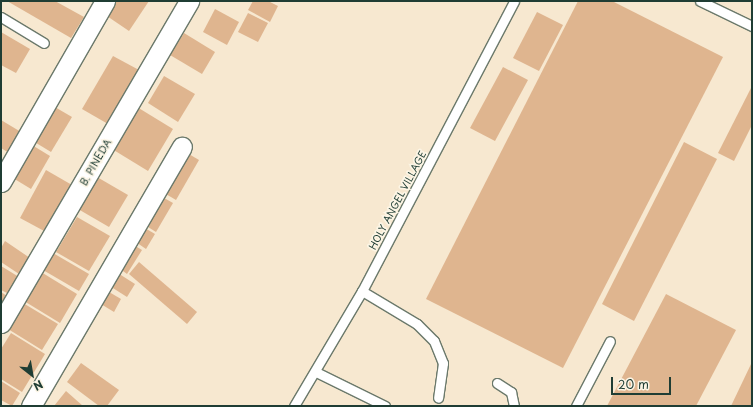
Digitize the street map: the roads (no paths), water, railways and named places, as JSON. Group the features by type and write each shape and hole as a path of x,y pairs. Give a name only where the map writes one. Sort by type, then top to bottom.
{"street":[{"path":"1,182 105,1"},
{"name":"B. PINEDA","path":"1,323 189,1"},
{"path":"31,406 182,147"}],"lane":[{"name":"HOLY ANGEL VILLAGE","path":"294,406 316,372 362,291 514,1"},
{"path":"700,1 752,26"},
{"path":"1,16 44,43"},
{"path":"362,291 416,324 434,341 443,363 438,398"},
{"path":"576,406 610,341"},
{"path":"316,372 385,406"},
{"path":"497,383 511,392 514,406"}]}
